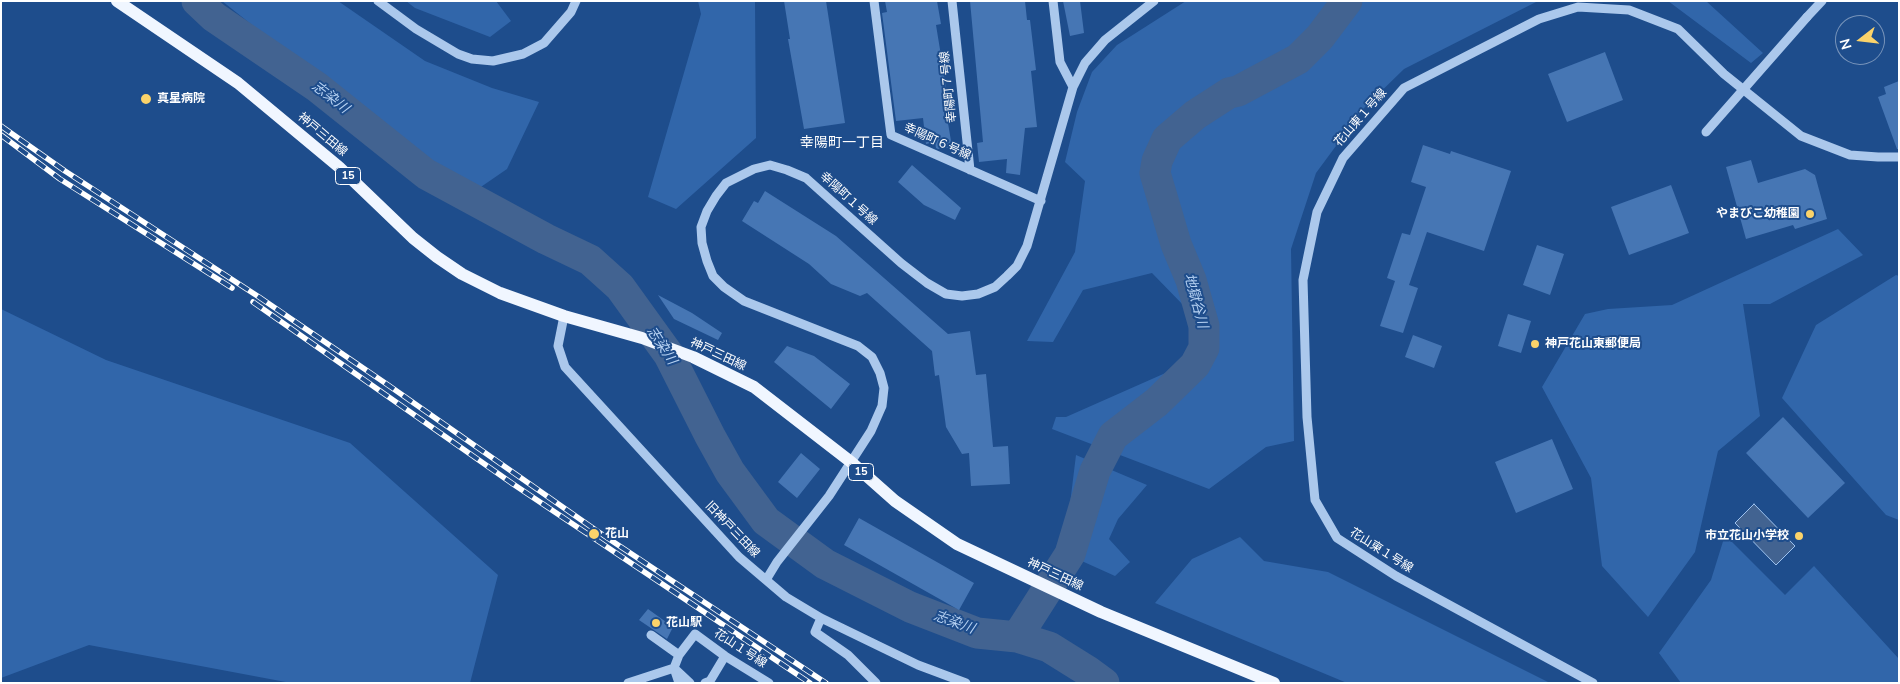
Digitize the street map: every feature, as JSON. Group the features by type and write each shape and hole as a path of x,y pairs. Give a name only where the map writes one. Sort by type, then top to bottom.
{"main road":[{"name":"神戸三田線","path":"117,1 245,89 339,167 412,238 462,274 487,287 564,316 642,338 693,357 754,387 851,462 895,501 957,544 1081,603 1274,683"}],"street":[{"path":"378,1 416,29 458,54 472,59 494,61 523,54 544,43 571,12 576,1"},
{"name":"幸陽町６号線","path":"874,1 891,135 1041,201"},
{"name":"幸陽町７号線","path":"952,1 970,170"},
{"path":"1052,1 1060,62 1073,87"},
{"path":"1706,132 1822,1"},
{"name":"幸陽町１号線","path":"766,580 777,562 829,496 872,431 882,406 884,388 872,357 858,346 744,301 724,287 713,276 702,243 701,228 706,211 726,184 754,169 770,165 787,170 806,178 901,263 927,283 946,294 962,296 978,294 995,286 1017,266 1027,246 1073,87 1085,63 1104,40 1150,3"},
{"name":"花山東１号線","path":"1594,683 1396,576 1337,538 1315,500 1307,417 1303,280 1317,212 1343,158 1404,88 1539,19 1578,7 1629,10 1678,30 1724,74 1801,136 1850,155 1899,157"},
{"name":"旧神戸三田線","path":"564,316 558,346 565,367 732,550 786,597 821,618 918,665 966,683"},
{"path":"821,618 815,632 848,655 876,683"},
{"name":"花山１号線","path":"674,668 679,655 695,634 725,656 769,683"},
{"path":"651,635 679,655"},
{"path":"705,683 710,681 725,656"},
{"path":"628,683 674,668"},
{"path":"674,668 679,683"},
{"path":"674,668 690,683"}],"shaded area":[{"path":"222,1 338,1 425,61 492,88 539,102 507,169 475,191 371,120"},
{"path":"406,1 496,1 511,21 490,37 415,8"},
{"path":"698,1 755,1 756,138 676,209 648,197 701,14"},
{"path":"1186,1 1538,1 1404,69 1364,108 1316,173 1291,249 1294,441 1266,447 1209,489 1052,429 1056,417 1066,417 1170,371 1192,352 1186,308 1152,273 1083,290 1053,342 1027,341 1075,252 1085,181 1065,162 1077,112 1092,72 1117,45"},
{"path":"1668,1 1706,1 1763,53 1751,63"},
{"path":"1838,229 1863,255 1770,304 1743,304 1760,416 1718,451 1695,552 1648,617 1602,566 1591,478 1542,387 1585,314 1608,309 1672,305"},
{"path":"1896,275 1899,276 1899,520 1886,515 1782,398 1816,325"},
{"path":"1,309 106,360 350,443 498,575 470,683 291,683 89,645 1,678"},
{"path":"1076,455 1147,485 1118,519 1109,539 1130,562 1115,576 1064,553"},
{"path":"1754,504 1795,546 1776,565 1735,523"},
{"path":"1725,535 1785,595 1814,566 1899,659 1899,683 1681,683 1659,653 1711,580"},
{"path":"1240,537 1264,561 1328,572 1550,683 1347,683 1155,603 1192,559"}],"building":[{"path":"784,1 826,1 845,123 804,129 788,39 790,39"},
{"path":"885,1 937,1 941,24 936,25 945,80 949,116 947,117 952,147 938,149 935,142 926,144 923,118 896,121 882,13 887,12"},
{"path":"970,1 1025,1 1027,20 1030,20 1036,70 1031,71 1037,127 1025,128 1020,175 1006,173 1007,159 979,162 977,143 983,142"},
{"path":"1063,1 1080,1 1084,33 1070,36"},
{"path":"1605,52 1623,100 1567,122 1548,74"},
{"path":"1899,81 1899,149 1897,149 1878,97 1886,94 1884,87"},
{"path":"1423,145 1450,154 1451,151 1511,171 1484,251 1427,232 1409,285 1418,288 1403,333 1380,326 1395,281 1387,278 1402,233 1410,235 1426,187 1411,182"},
{"path":"1751,160 1758,183 1805,169 1815,175 1827,219 1795,229 1793,225 1746,239 1726,167"},
{"path":"912,165 961,208 955,220 924,205 898,182"},
{"path":"1671,185 1689,233 1629,255 1611,207"},
{"path":"765,191 836,236 948,334 970,331 976,375 986,374 993,447 1008,446 1010,484 971,486 969,453 962,454 946,427 939,375 935,376 932,351 867,293 860,296 831,284 809,264 742,221 754,201 758,203"},
{"path":"1537,245 1564,254 1550,295 1523,285"},
{"path":"658,295 692,313 722,333 718,340 674,319"},
{"path":"1508,314 1531,321 1521,353 1498,346"},
{"path":"1413,335 1442,346 1434,368 1405,357"},
{"path":"787,346 814,356 850,384 831,409 774,362"},
{"path":"1783,417 1845,483 1808,518 1746,453"},
{"path":"1552,439 1573,489 1516,513 1495,462"},
{"path":"801,453 820,469 797,498 778,482"},
{"path":"859,518 974,583 959,610 844,545"},
{"name":"花山駅","path":"648,609 673,627 667,639 639,620"}],"waterway":[{"name":"志染川","path":"197,1 214,17 317,87 426,174 546,239 590,260 620,287 669,355 730,472 766,521 825,564 910,607 977,633 1017,637 1049,647 1104,683"},
{"name":"地獄谷川","path":"1017,637 1070,554 1095,471 1113,436 1157,402 1195,365 1204,348 1204,326 1191,280 1176,244 1155,173 1157,161 1167,139 1195,115 1229,93 1238,91 1298,59 1320,37 1347,1"}],"railway":[{"path":"1,126 65,171 259,297 597,531 826,683"},
{"path":"1,135 60,179 232,288"},
{"path":"253,302 513,484 810,683"}],"place":[{"name":"真星病院","path":"146,99"},
{"name":"やまびこ幼稚園","path":"1810,214"},
{"name":"神戸花山東郵便局","path":"1535,344"},
{"name":"花山","path":"594,534"},
{"name":"市立花山小学校","path":"1799,536"},
{"name":"花山駅","path":"656,623"}],"district":[{"name":"幸陽町一丁目","path":"842,144"}]}
